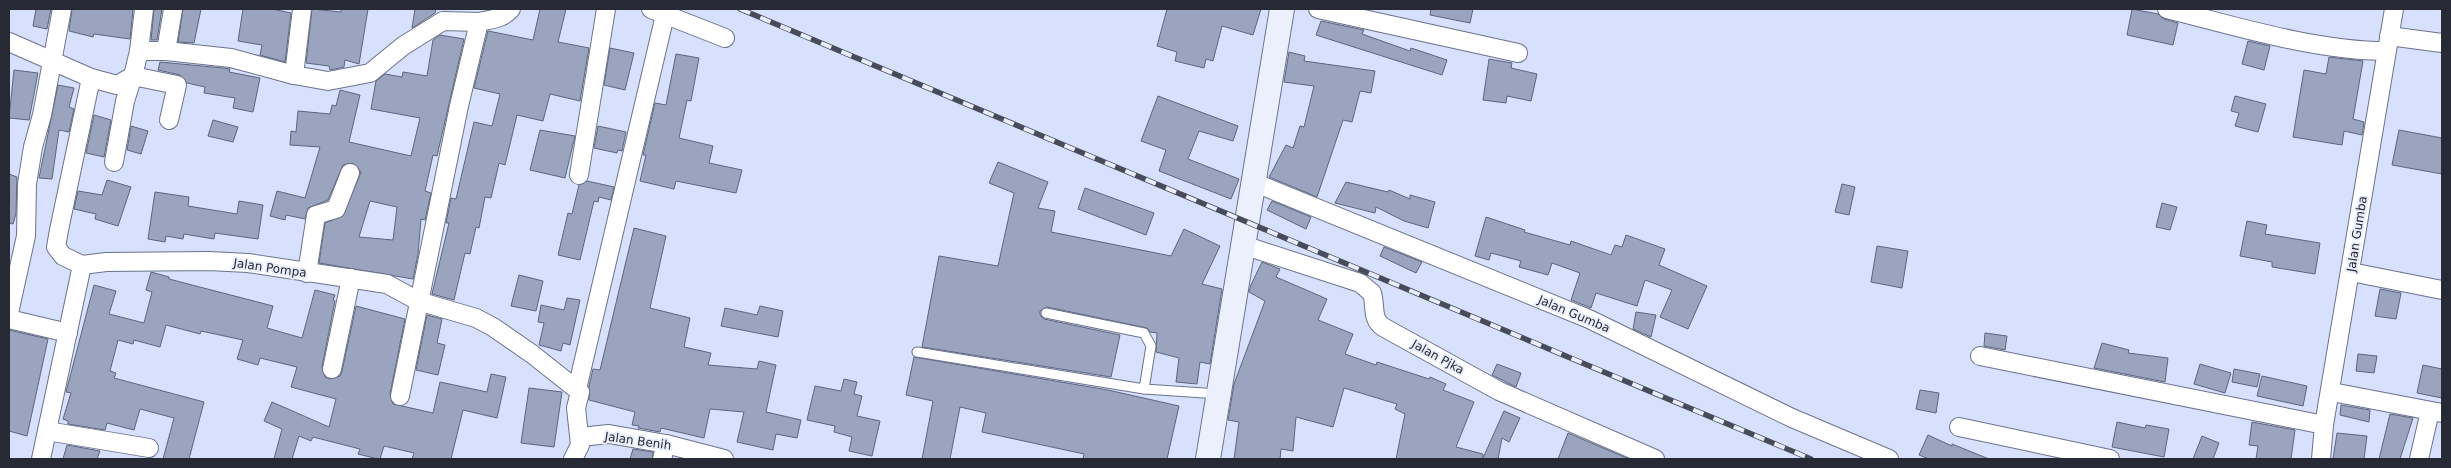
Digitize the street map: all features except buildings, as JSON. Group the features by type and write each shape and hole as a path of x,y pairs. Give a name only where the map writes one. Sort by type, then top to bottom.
{"street":[{"path":"9,313 26,236 27,184 31,156 42,115 62,9"},
{"path":"114,162 125,101 139,51 144,9"},
{"path":"166,51 173,9"},
{"path":"294,75 302,9"},
{"path":"139,51 166,51 231,58 294,75 328,81 370,72 444,15 479,22 497,19 511,9"},
{"path":"579,175 606,9"},
{"path":"1208,459 1282,9"},
{"path":"1318,9 1518,53"},
{"path":"2167,9 2255,32 2360,51 2387,43 2442,43"},
{"name":"Jalan Gumba","path":"2321,459 2324,425 2332,392 2394,9"},
{"path":"573,459 580,445 576,408 580,392 578,389 658,12 725,38"},
{"path":"400,396 456,116 479,22"},
{"path":"9,42 91,78 117,85 133,76 177,85 168,120"},
{"path":"41,459 82,264 63,256 56,247 91,78"},
{"path":"307,273 316,215 336,209 350,173"},
{"name":"Jalan Gumba","path":"1253,182 1589,319 1792,418 1889,459"},
{"name":"Jalan Pjka","path":"1243,245 1360,283 1372,293 1375,316 1379,325 1499,391 1655,459"},
{"name":"Jalan Pompa","path":"82,264 209,261 248,263 387,284 418,301 470,316 493,327 578,389"},
{"path":"2351,272 2442,290"},
{"path":"332,369 350,278"},
{"path":"9,319 68,333"},
{"path":"1980,356 2324,425"},
{"path":"2332,392 2436,412 2419,459"},
{"path":"1959,427 2110,459"},
{"path":"47,431 149,448"},
{"name":"Jalan Benih","path":"580,437 609,434 664,451 724,459"}],"lane":[{"path":"1046,313 1144,333 1151,346 1144,389"},
{"path":"916,352 1144,389 1219,394"}],"railway":[{"path":"740,9 1811,459"}]}
